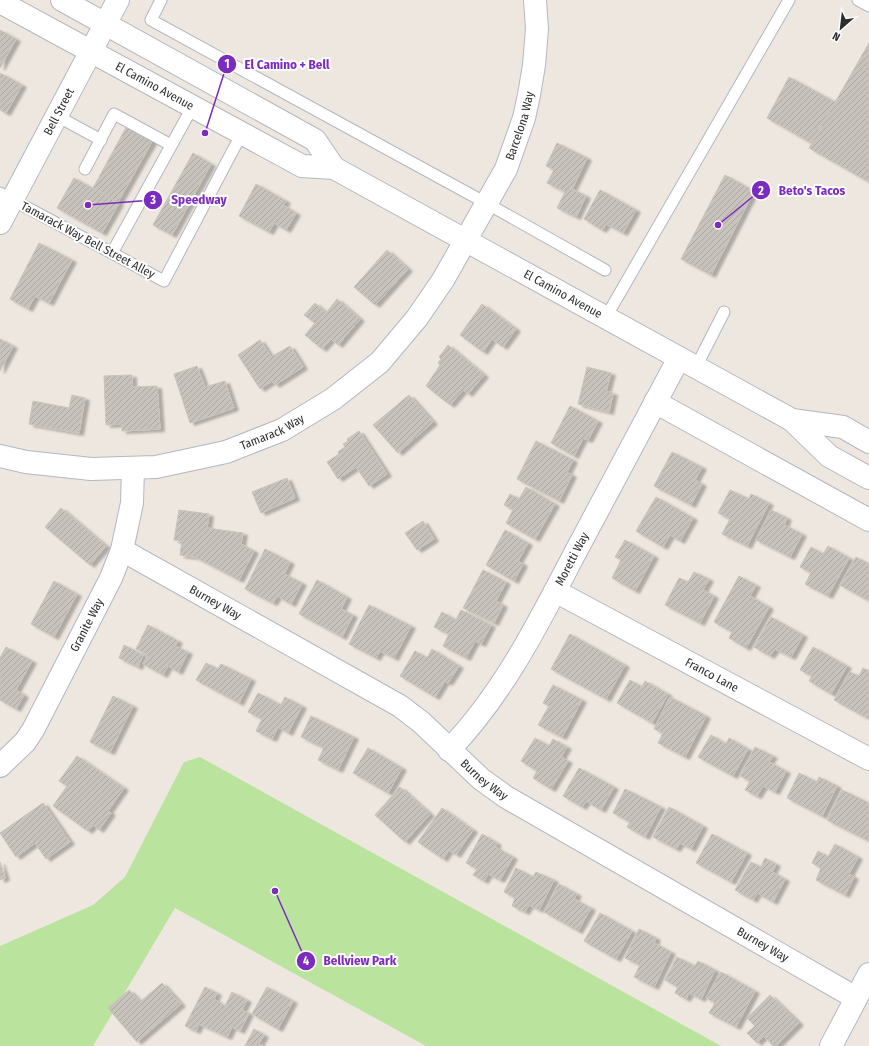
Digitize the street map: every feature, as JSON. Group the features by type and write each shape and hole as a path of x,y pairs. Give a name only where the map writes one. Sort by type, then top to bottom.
{"street":[{"name":"El Camino Avenue","path":"62,0 315,140 334,168"},
{"name":"Bell Street","path":"0,223 6,196 57,116 118,0"},
{"name":"Barcelona Way","path":"465,240 506,169 524,118 534,65 537,29 536,0"},
{"name":"El Camino Avenue","path":"0,2 302,166 334,168 792,420 830,456 869,478"},
{"name":"Tamarack Way","path":"0,456 26,462 91,469 156,467 226,452 282,430 333,399 380,362 412,324 443,280 465,240"},
{"name":"Moretti Way","path":"449,750 473,725 506,679 555,591 655,402 687,362"},
{"path":"655,402 869,520"},
{"name":"El Camino Avenue","path":"792,420 843,427 869,442"},
{"name":"Granite Way","path":"0,766 25,742 34,730 111,578 122,550 132,503 133,468"},
{"name":"Burney Way","path":"122,550 377,692 421,722 481,779 506,797 856,998"},
{"name":"Franco Lane","path":"555,591 869,759"},
{"path":"831,1046 869,974"}],"lane":[{"path":"161,0 151,20 486,203 605,270"},
{"path":"606,317 789,0"},
{"path":"858,0 869,6"},
{"path":"112,253 192,106"},
{"path":"85,169 114,114 171,145"},
{"path":"57,116 100,140"},
{"name":"Tamarack Way Bell Street Alley","path":"6,196 164,280 242,134"},
{"path":"687,362 724,312"}],"green space":[{"path":"200,757 721,1046 426,1046 175,908 93,1046 0,1046 0,946 93,905 125,877 184,762"}],"building":[{"path":"0,30 16,39 0,68"},
{"path":"869,43 869,182 809,148"},
{"path":"0,73 22,85 6,113 0,110"},
{"path":"789,77 835,102 811,143 767,118"},
{"path":"127,126 153,140 118,202 93,188"},
{"path":"557,143 587,158 572,189 586,196 576,217 557,208 565,192 547,183 554,170 546,166"},
{"path":"193,153 211,164 172,235 153,225"},
{"path":"725,175 754,191 711,275 681,259"},
{"path":"74,178 119,203 102,233 57,208"},
{"path":"256,184 286,201 283,205 296,213 286,230 274,223 269,232 239,216"},
{"path":"600,190 636,210 623,233 606,224 602,230 584,219"},
{"path":"39,243 72,260 49,303 35,296 28,309 10,299"},
{"path":"387,250 408,269 375,305 354,287"},
{"path":"337,299 360,319 338,345 331,339 322,349 305,335 315,323 304,315 315,303 326,313"},
{"path":"482,304 516,329 503,347 492,339 483,352 460,335"},
{"path":"0,339 13,346 0,371"},
{"path":"260,340 271,357 290,346 303,367 275,385 272,381 260,389 238,355"},
{"path":"448,345 484,375 468,394 463,390 450,405 426,386 440,365 438,363 441,359 439,357"},
{"path":"197,366 205,387 225,381 234,408 190,423 174,374"},
{"path":"587,367 611,373 606,391 613,393 609,412 578,404"},
{"path":"132,375 132,387 157,386 160,429 122,431 122,424 106,425 104,376"},
{"path":"72,395 85,398 79,433 29,424 33,401 69,408"},
{"path":"409,395 433,422 398,453 373,425"},
{"path":"570,406 598,421 588,440 583,438 574,456 551,443"},
{"path":"359,431 387,474 369,486 356,467 338,479 327,462 339,454 338,452 345,447 343,444 348,441 347,439"},
{"path":"536,441 573,460 567,472 572,475 559,501 517,479"},
{"path":"672,452 702,467 695,480 702,484 691,505 654,486"},
{"path":"287,478 295,498 261,513 252,492"},
{"path":"526,487 555,504 535,539 506,523 513,510 504,505 510,494 519,499"},
{"path":"730,490 749,499 751,494 769,503 747,546 722,534 730,519 718,513"},
{"path":"656,497 693,518 680,541 670,535 663,547 636,531"},
{"path":"61,508 106,546 90,565 45,527"},
{"path":"179,510 209,514 207,528 243,533 241,544 254,551 239,580 195,557 180,555 182,541 174,540"},
{"path":"771,510 787,518 784,525 802,534 790,557 756,540"},
{"path":"423,521 434,539 417,550 405,533"},
{"path":"505,530 528,543 518,561 523,564 514,581 486,565"},
{"path":"625,540 654,556 635,591 612,578 621,560 615,557"},
{"path":"828,546 849,558 828,596 805,584 811,573 800,567 811,547 823,554"},
{"path":"265,549 290,562 284,574 302,583 291,604 277,596 273,603 245,589"},
{"path":"856,557 869,564 869,601 840,585"},
{"path":"483,570 506,582 496,601 503,605 494,623 463,608"},
{"path":"694,572 709,579 703,590 714,596 700,623 665,605 679,578 688,582"},
{"path":"739,576 756,585 750,596 769,607 746,648 729,638 732,632 714,622"},
{"path":"317,580 347,597 341,609 353,615 342,637 299,614"},
{"path":"54,581 77,594 54,637 31,624"},
{"path":"369,605 411,626 394,658 380,651 376,658 349,644"},
{"path":"461,610 491,625 481,644 475,641 466,658 443,646 449,634 434,627 442,612 456,620"},
{"path":"771,617 803,635 791,657 775,649 770,656 754,647"},
{"path":"148,625 178,641 175,646 188,652 178,672 168,666 163,675 143,664 148,655 136,649"},
{"path":"570,634 625,665 606,699 551,669"},
{"path":"124,645 143,655 138,667 119,658"},
{"path":"6,647 32,661 16,690 24,695 16,709 0,700 0,658"},
{"path":"813,647 847,666 831,694 809,681 812,676 800,670"},
{"path":"432,649 459,666 448,683 445,681 435,697 400,676 415,651 427,658"},
{"path":"206,663 218,669 221,664 251,679 239,703 196,680"},
{"path":"863,668 869,671 869,719 834,700 850,672 859,676"},
{"path":"630,680 642,687 645,681 668,694 652,723 617,703"},
{"path":"553,685 582,700 562,737 538,725 549,706 543,703"},
{"path":"258,693 281,705 285,697 302,706 288,733 278,727 272,739 256,731 262,719 248,712"},
{"path":"113,696 133,706 110,752 90,742"},
{"path":"670,697 706,716 685,757 658,743 663,733 654,729"},
{"path":"311,716 354,737 338,770 318,760 324,748 301,737"},
{"path":"711,735 726,744 729,738 748,749 733,776 698,757"},
{"path":"535,738 549,746 553,739 567,747 561,757 568,761 551,789 533,778 537,771 521,761"},
{"path":"755,747 773,756 769,762 786,771 775,792 763,786 757,796 745,790 750,781 740,776"},
{"path":"368,748 402,768 388,793 353,773"},
{"path":"77,756 124,788 108,811 111,813 99,830 93,825 88,831 53,806 67,786 59,781"},
{"path":"579,768 614,787 601,810 586,801 582,807 563,796"},
{"path":"799,773 817,782 819,777 837,786 822,816 787,798"},
{"path":"400,787 430,814 405,842 375,815"},
{"path":"625,789 661,807 645,837 627,827 630,822 613,813"},
{"path":"842,790 869,803 869,841 827,820"},
{"path":"43,803 70,842 46,859 35,843 16,857 0,833"},
{"path":"669,807 703,826 691,849 680,843 676,849 653,837"},
{"path":"442,808 473,830 456,855 449,850 443,859 418,842"},
{"path":"482,834 497,843 495,847 513,857 500,880 488,874 484,881 473,875 477,869 466,863"},
{"path":"712,834 747,853 731,882 696,863"},
{"path":"835,844 858,857 849,874 854,877 845,895 816,880 821,868 812,863 818,851 828,857"},
{"path":"765,858 776,864 772,872 785,879 773,902 757,893 753,900 735,890 751,862 761,867"},
{"path":"0,862 5,878 0,880"},
{"path":"516,868 533,877 536,872 554,880 539,910 529,905 525,912 512,906 515,898 504,892"},
{"path":"559,884 577,894 574,899 591,908 578,931 544,912"},
{"path":"600,913 632,931 616,959 584,941"},
{"path":"639,929 656,938 654,943 671,952 654,987 634,977 640,965 625,958"},
{"path":"677,957 695,966 698,961 715,970 701,999 689,993 686,999 675,993 678,987 665,980"},
{"path":"721,972 755,991 736,1027 709,1013 715,1003 706,998"},
{"path":"162,983 181,1004 137,1042 108,1008 129,990 140,1002"},
{"path":"205,987 217,993 214,999 225,1006 232,992 247,1000 242,1010 249,1013 240,1031 232,1027 227,1037 199,1024 196,1031 185,1026"},
{"path":"267,987 293,1001 278,1029 252,1014"},
{"path":"770,995 799,1023 776,1046 773,1046 764,1036 757,1043 747,1033 755,1026 747,1018"},
{"path":"254,1029 264,1035 259,1044 264,1046 245,1046"}],"place":[{"name":"El Camino + Bell","path":"205,133"},
{"name":"Speedway","path":"88,205"},
{"name":"Beto's Tacos","path":"718,225"},
{"name":"Bellview Park","path":"275,891"}]}
